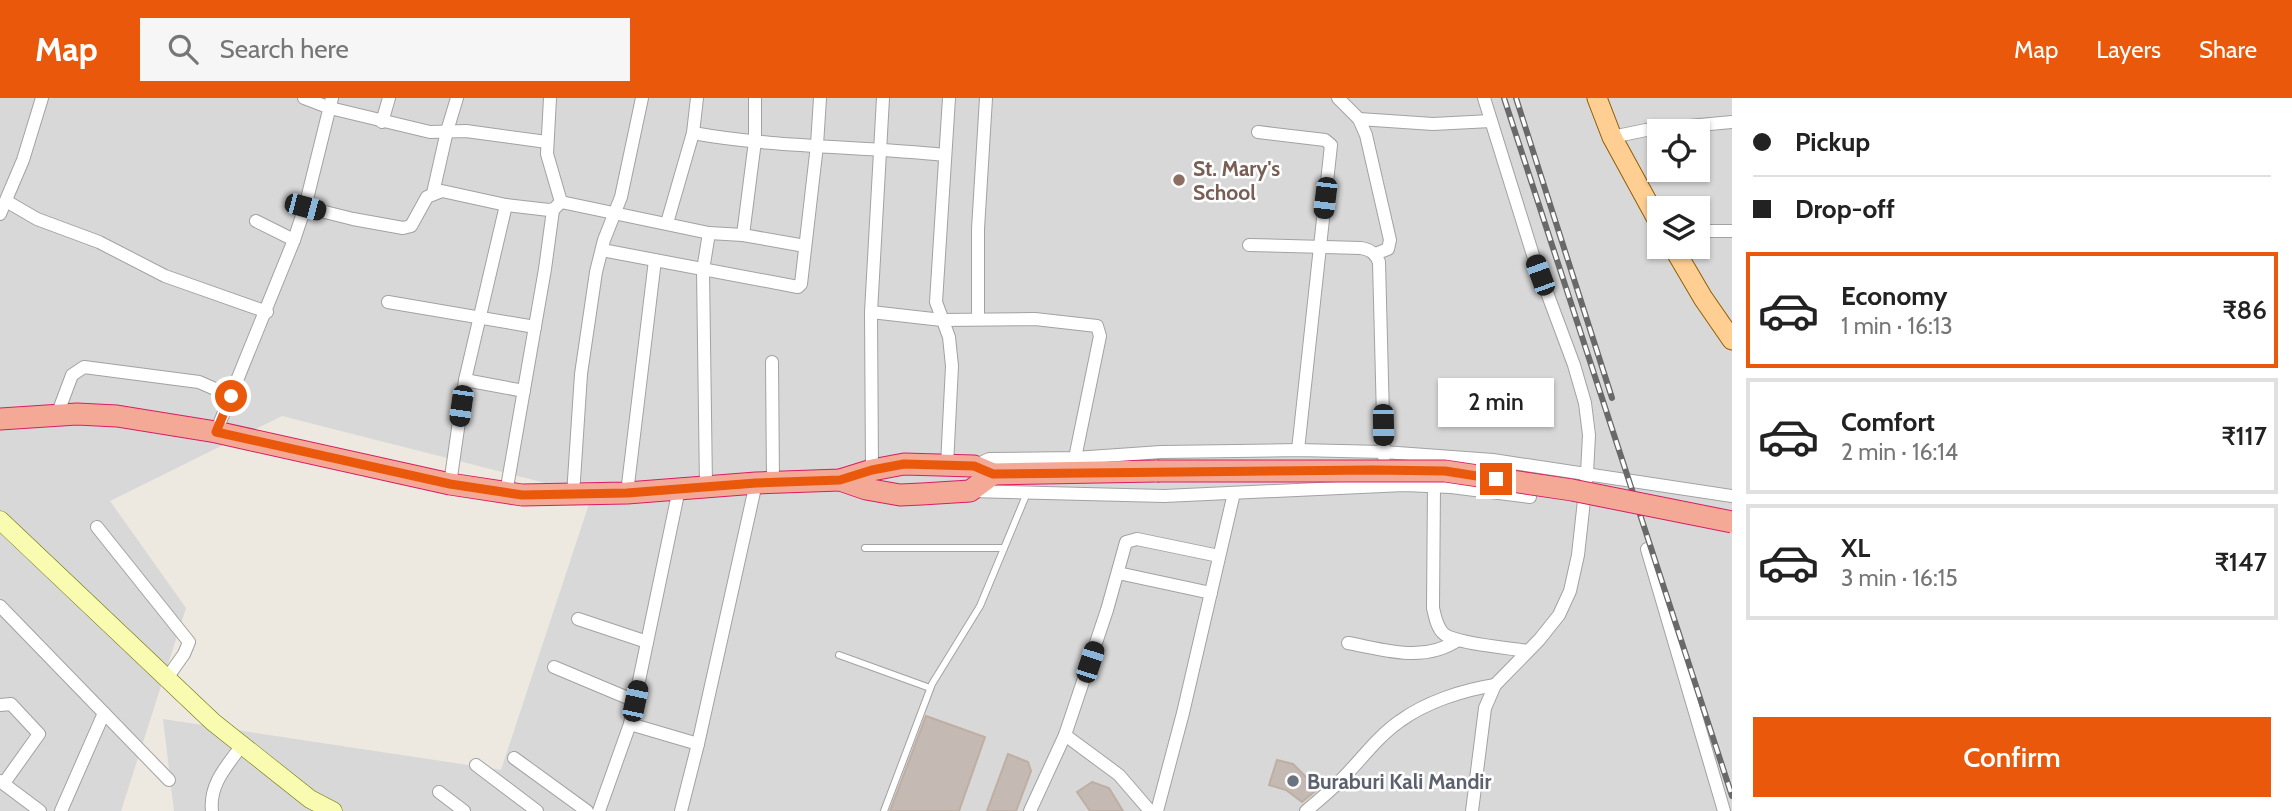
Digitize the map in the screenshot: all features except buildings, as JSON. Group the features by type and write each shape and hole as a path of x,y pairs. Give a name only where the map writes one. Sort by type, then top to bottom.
{"highway":[{"path":"0,417 77,414 117,416 216,432 450,484 522,495 627,493 764,482 840,480 904,464 947,465 983,470 1445,471 1572,490 1732,522"},
{"path":"920,464 933,474 931,487 922,494"},
{"path":"840,480 866,489 900,495 970,491 983,470"}],"main road":[{"path":"1597,98 1647,198"},
{"path":"1609,98 1617,136 1655,196"},
{"path":"1680,259 1732,340"},
{"path":"1694,259 1732,318"},
{"path":"0,520 214,722 310,799 333,811"}],"street":[{"path":"304,98 331,103 382,122 430,132 466,131 547,142"},
{"path":"382,122 388,98"},
{"path":"433,193 457,98"},
{"path":"506,492 557,206 547,142 550,98"},
{"path":"573,495 581,374 602,250 621,197 642,98"},
{"path":"667,223 693,133 697,98"},
{"path":"743,235 755,141 755,98"},
{"path":"602,250 796,288 801,284 820,98"},
{"path":"872,470 871,312 883,98"},
{"path":"947,465 952,366 949,337 936,302 949,98"},
{"path":"978,318 978,229 986,98"},
{"path":"1338,98 1359,119 1366,135 1390,240 1388,249 1376,254"},
{"path":"1472,811 1485,708 1495,685 1559,615 1570,591 1578,555 1589,435 1585,403 1574,365 1533,255 1484,98"},
{"path":"42,99 23,160 3,207 99,242 165,276 267,312"},
{"path":"216,432 294,240 331,103"},
{"path":"1359,119 1433,124 1491,121"},
{"path":"1617,136 1694,124 1732,122"},
{"path":"1258,132 1325,140 1331,145 1298,450"},
{"path":"693,133 755,141 880,148 944,155"},
{"path":"305,207 403,228 411,226 427,197 433,193 447,192 506,205 557,206 614,212 709,233 743,235 804,246"},
{"path":"450,484 465,380 506,205"},
{"path":"256,221 294,240"},
{"path":"1710,231 1732,231"},
{"path":"706,487 704,271 709,233"},
{"path":"1249,245 1369,249 1376,254 1379,262 1384,452 1382,486"},
{"path":"627,493 655,260"},
{"path":"388,302 535,327"},
{"path":"871,312 942,320 1035,319 1097,326 1100,336 1074,458"},
{"path":"681,811 764,482 772,362"},
{"path":"57,415 72,375 84,367 199,382 231,396"},
{"path":"465,380 524,391"},
{"path":"983,470 989,459 1074,458 1161,452 1384,452 1493,460 1732,496"},
{"path":"1434,486 1433,608 1437,623 1444,634 1458,640 1528,651"},
{"path":"970,491 1164,496 1434,486 1530,497"},
{"path":"599,811 630,724 679,489"},
{"path":"1157,811 1183,713 1234,493"},
{"path":"97,527 189,642 167,678"},
{"path":"1030,811 1065,735 1124,547 1130,540 1219,556"},
{"path":"1647,550 1724,811"},
{"path":"1118,573 1211,593"},
{"path":"0,606 169,780"},
{"path":"578,619 647,642"},
{"path":"1348,643 1401,653 1419,653 1446,649 1458,640"},
{"path":"554,667 635,701"},
{"path":"1306,811 1342,780 1381,736 1400,720 1476,688 1495,685"},
{"path":"0,705 11,704 39,736 2,782 40,811"},
{"path":"61,811 104,713"},
{"path":"630,724 698,744"},
{"path":"1065,735 1119,775 1150,811"},
{"path":"212,811 215,783 242,745"},
{"path":"514,758 587,811"},
{"path":"476,765 537,811"},
{"path":"439,792 464,811"}],"lane":[{"path":"884,811 930,688 980,606 1027,493"},
{"path":"865,548 1004,548"},
{"path":"839,656 930,688"}],"shaded area":[{"path":"0,98 1732,98 1732,811 174,811 163,719 501,770 592,495 282,416 110,501 186,608 121,811 0,811"}],"railway":[{"path":"1504,98 1732,796"},
{"path":"1516,98 1612,398"}],"place":[{"name":"St. Mary's School","path":"1179,180"},
{"name":"Buraburi Kali Mandir","path":"1293,781"}],"route":[{"path":"231,396 216,432 450,484 522,495 590,495 840,480 904,464 974,466 993,474 1374,470 1445,471 1496,479"}]}
